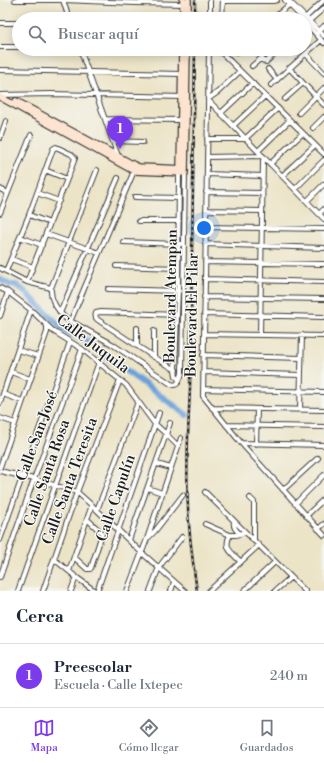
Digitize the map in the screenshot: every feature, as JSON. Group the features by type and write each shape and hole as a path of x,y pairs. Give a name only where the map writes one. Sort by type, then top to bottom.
{"street":[{"path":"15,0 135,3 186,2"},
{"path":"63,0 67,12"},
{"path":"210,0 210,12"},
{"path":"222,12 223,0 277,0"},
{"path":"285,0 289,2 297,12"},
{"path":"184,12 186,2"},
{"path":"186,2 187,12"},
{"path":"280,12 289,2"},
{"path":"312,14 322,3"},
{"path":"0,23 12,23"},
{"path":"317,32 324,26"},
{"path":"312,27 323,40 312,49"},
{"path":"0,47 12,47"},
{"path":"82,56 118,159 134,171 182,171"},
{"name":"Boulevard Atempan","path":"184,56 181,74 183,97 180,120 182,171 184,244 182,376 179,380 176,376 176,369 179,221 182,171 185,56"},
{"name":"Boulevard El Pilar","path":"209,56 202,394 241,444 324,535"},
{"path":"225,56 324,154"},
{"path":"252,66 263,60 266,56"},
{"path":"263,60 266,62 272,56"},
{"path":"272,85 304,56"},
{"path":"308,56 324,73"},
{"path":"290,68 324,105"},
{"path":"268,69 277,80"},
{"path":"0,70 181,74"},
{"path":"240,71 218,92 208,99 324,219"},
{"path":"221,113 253,83"},
{"path":"285,99 303,83"},
{"path":"299,113 324,88"},
{"path":"1,95 51,94 183,97"},
{"path":"1,95 118,159 139,167 182,171"},
{"path":"233,126 265,96"},
{"path":"207,139 246,138 278,108"},
{"path":"313,128 324,117"},
{"path":"105,119 180,120"},
{"path":"258,151 290,120"},
{"path":"0,138 6,121"},
{"path":"270,164 303,133"},
{"path":"0,213 31,135"},
{"path":"113,141 143,142"},
{"path":"282,176 315,145"},
{"path":"6,271 29,215 53,149 55,147 71,154 75,158 74,161 28,282"},
{"path":"207,157 264,157"},
{"path":"260,335 262,176 264,157"},
{"path":"295,189 324,160"},
{"path":"45,170 67,179"},
{"path":"97,170 50,288 52,301 70,322 112,344 171,384 177,385 179,380"},
{"path":"70,322 134,171"},
{"path":"207,174 262,176"},
{"path":"60,312 118,178"},
{"path":"307,201 324,184"},
{"path":"0,189 8,193"},
{"path":"206,192 262,193"},
{"path":"37,193 59,201"},
{"path":"136,197 180,198"},
{"path":"319,214 324,209"},
{"path":"206,210 262,211"},
{"path":"29,215 50,223"},
{"path":"139,221 179,221"},
{"path":"206,227 324,229"},
{"path":"46,234 99,253"},
{"path":"20,237 42,245"},
{"path":"123,242 184,244"},
{"path":"205,244 324,248"},
{"path":"11,259 33,267"},
{"path":"205,262 324,264"},
{"path":"116,266 178,268"},
{"path":"0,268 28,282 50,288"},
{"path":"205,279 324,282"},
{"name":"Calle Juquila","path":"0,288 8,292 31,310 53,331 82,349 99,362 126,385 154,423 178,446"},
{"path":"108,289 183,291"},
{"path":"0,316 8,292"},
{"path":"204,297 324,299"},
{"path":"0,402 31,310"},
{"path":"177,315 101,312 96,313 95,317 154,357 182,372"},
{"path":"204,314 324,316"},
{"path":"0,467 47,332 47,326"},
{"path":"137,328 138,346"},
{"path":"47,332 53,331"},
{"path":"154,331 154,357"},
{"path":"204,334 324,336"},
{"path":"300,410 302,335"},
{"path":"0,540 70,342"},
{"name":"Calle San José","path":"0,577 82,349"},
{"path":"18,350 38,356"},
{"path":"203,355 302,358"},
{"name":"Calle Santa Rosa","path":"18,591 99,362"},
{"path":"10,372 30,379"},
{"path":"203,372 301,375"},
{"name":"Calle Santa Teresita","path":"43,591 77,492 120,380"},
{"path":"202,389 324,392"},
{"path":"3,394 22,401"},
{"path":"97,510 138,402"},
{"path":"212,408 324,410"},
{"path":"256,444 257,409"},
{"name":"Calle Capulín","path":"96,591 154,423 159,413"},
{"path":"0,418 15,423"},
{"path":"129,540 157,464 170,423"},
{"path":"226,425 324,427"},
{"path":"127,591 147,539 181,438"},
{"path":"241,444 324,445"},
{"path":"0,445 6,447"},
{"path":"283,490 318,458"},
{"path":"157,464 171,468"},
{"path":"0,471 34,479 77,492 184,591"},
{"path":"295,504 324,475"},
{"path":"148,488 162,493"},
{"path":"205,492 305,591"},
{"path":"147,539 183,495"},
{"path":"250,498 254,502 254,541"},
{"path":"306,516 324,499"},
{"path":"69,571 92,505"},
{"path":"74,557 87,569 91,568 102,534 87,519"},
{"path":"234,521 233,526 240,534"},
{"path":"205,524 233,536 245,532"},
{"path":"318,529 324,524"},
{"path":"230,535 227,544 228,548 241,562"},
{"path":"150,591 159,567 182,537"},
{"path":"209,591 259,545"},
{"path":"54,559 96,591"},
{"path":"244,591 275,562"},
{"path":"71,591 76,577"},
{"path":"275,591 291,577"},
{"path":"171,591 174,582"}],"waterway":[{"path":"0,279 10,285 16,285 61,327 88,342 187,415"}],"railway":[{"path":"195,0 195,12"},
{"path":"195,56 190,389 187,478 189,529 197,591"}],"place":[{"name":"Preescolar","path":"120,149"}]}
